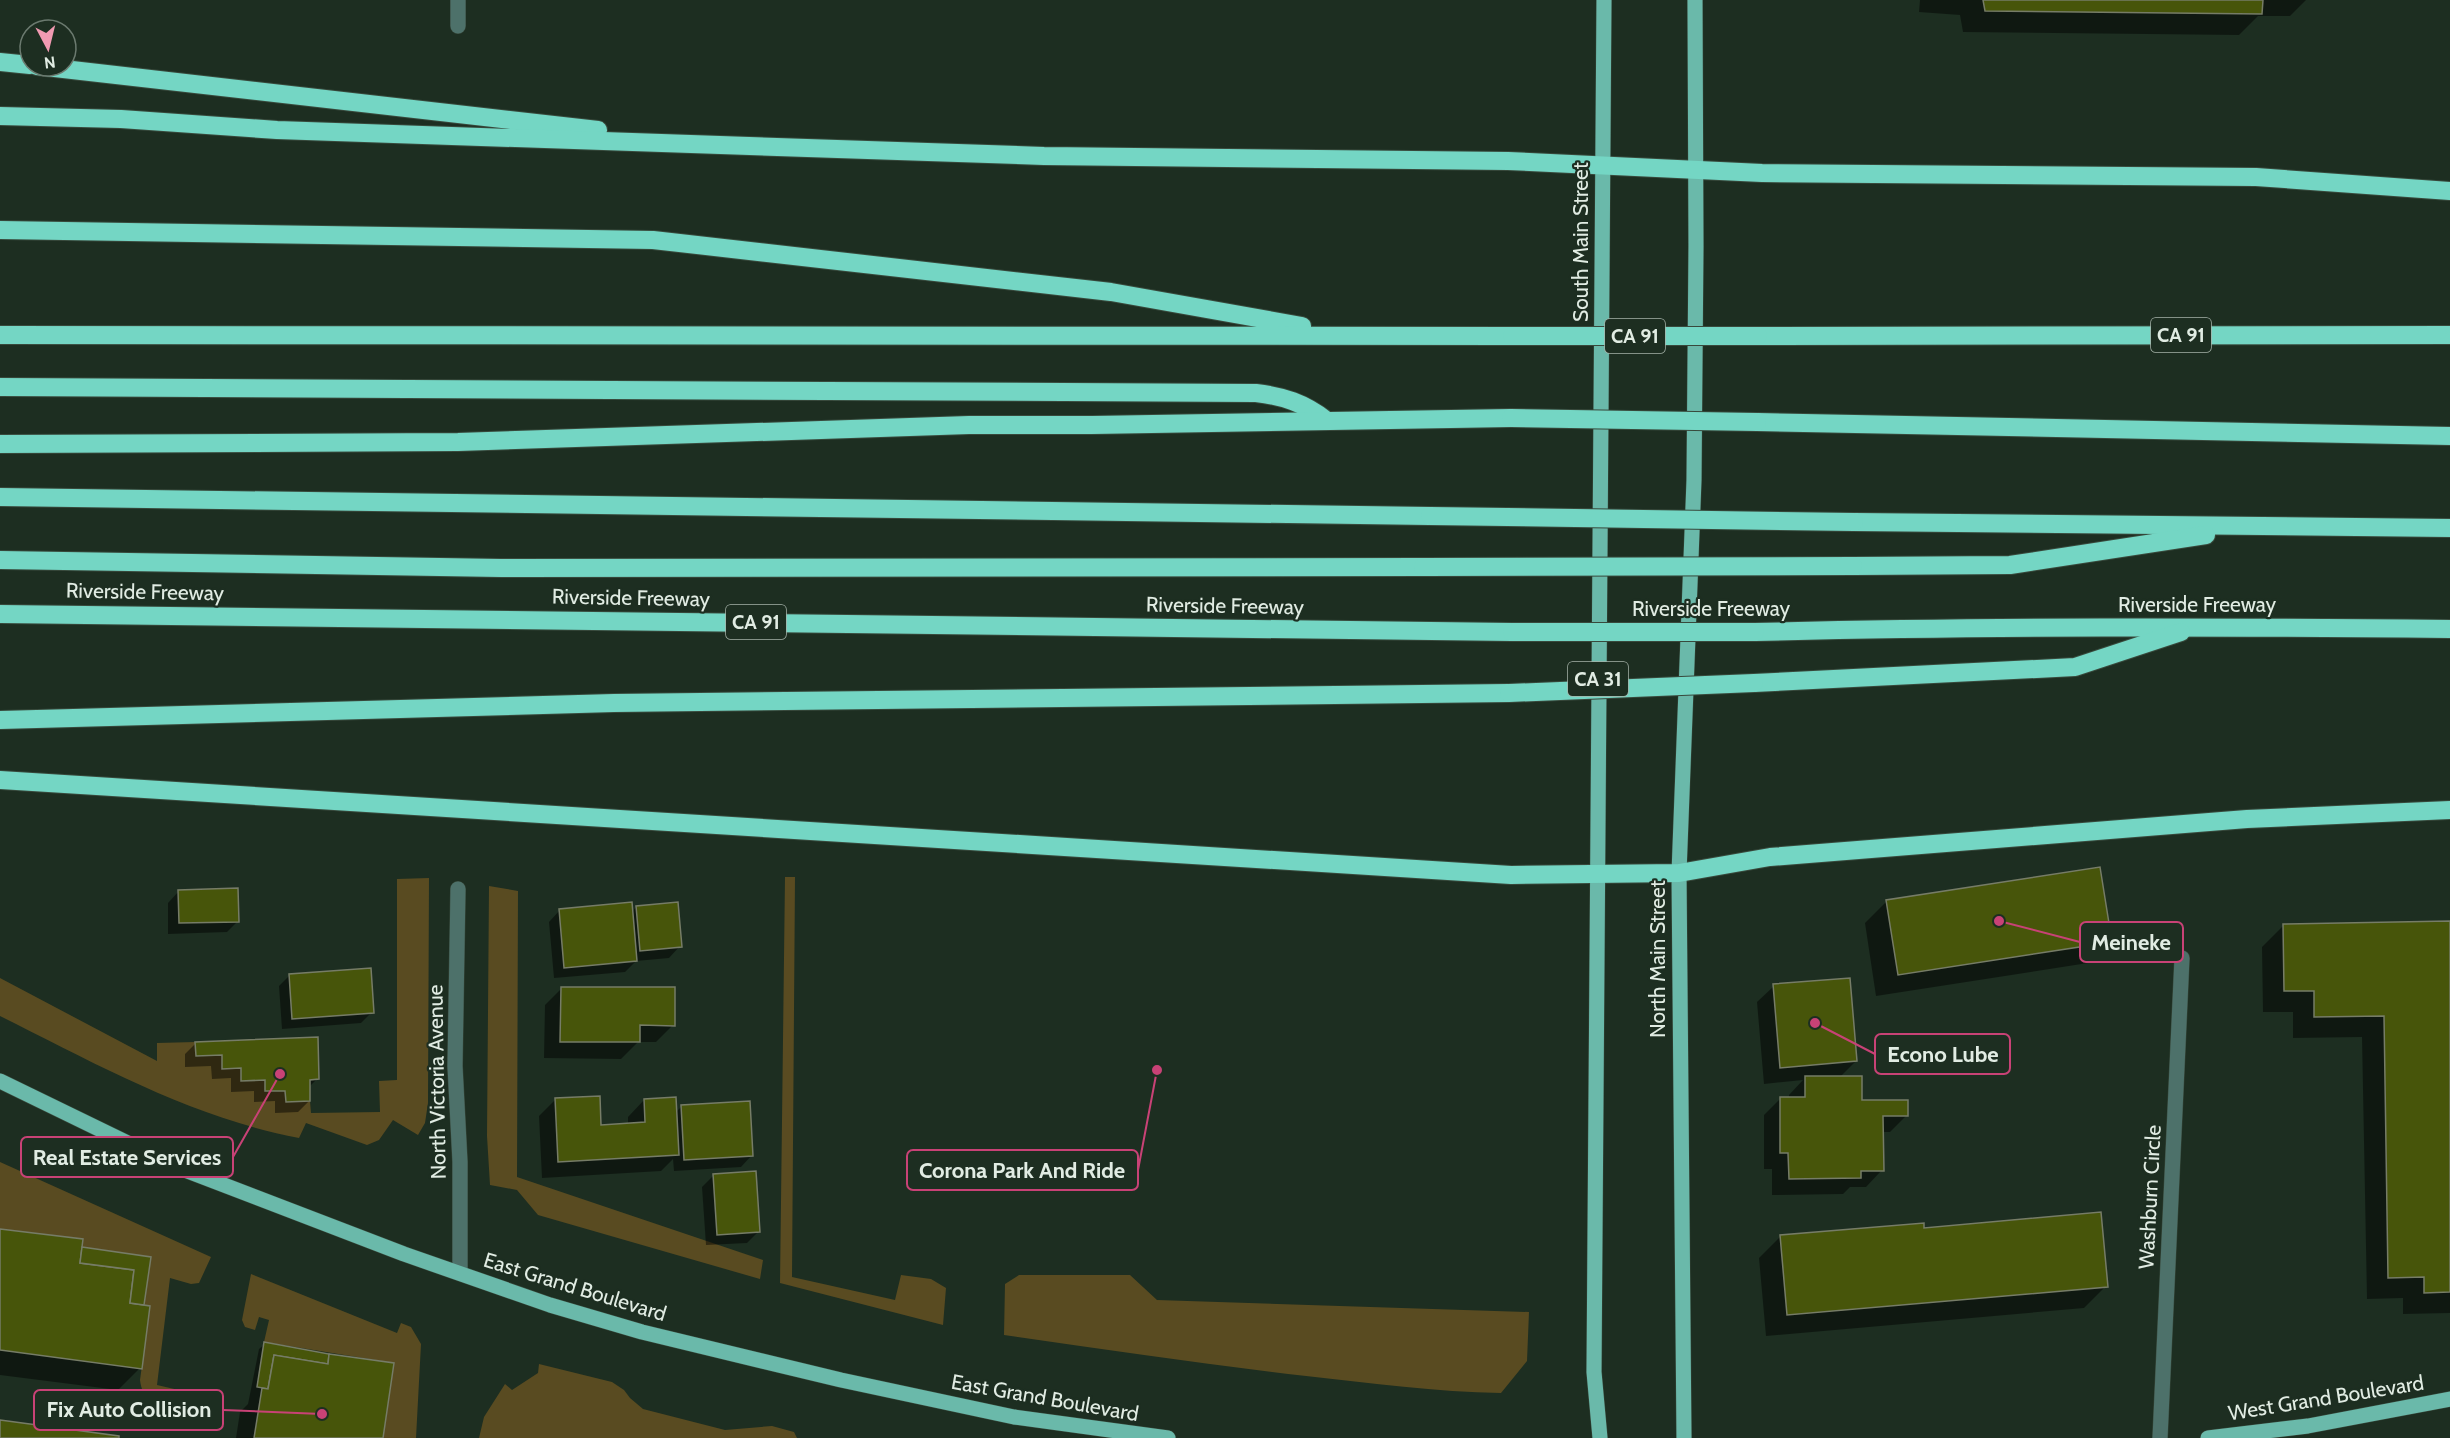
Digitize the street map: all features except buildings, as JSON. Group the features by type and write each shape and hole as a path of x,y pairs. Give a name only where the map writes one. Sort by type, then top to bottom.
{"highway":[{"path":"0,62 18,64"},
{"path":"78,71 737,145"},
{"path":"0,116 121,119 276,130 1044,156 1508,161 1762,173 2256,177 2450,191"},
{"path":"0,230 653,240 1111,292 1348,334"},
{"name":"CA 91","path":"0,335 2450,335"},
{"path":"0,387 1256,393 1293,401 1311,408 1326,420"},
{"path":"0,444 458,442 969,425 1511,418 2450,436"},
{"path":"0,497 2450,528"},
{"path":"0,560 501,568 2010,566 2258,527"},
{"name":"Riverside Freeway","path":"0,614 1512,632 2197,627 2450,629"},
{"path":"0,720 614,703 1509,693 1755,683 2074,667 2197,627"},
{"path":"0,780 1499,874 1679,873 1782,856 2247,819 2450,810"}],"main road":[{"name":"South Main Street","path":"1597,874 1604,0"},
{"path":"1695,0 1696,170"},
{"name":"North Main Street","path":"1684,1438 1679,873 1694,480 1696,170"},
{"path":"1597,874 1594,1372 1600,1438"},
{"name":"East Grand Boulevard","path":"0,1081 177,1167 539,1302 642,1332 842,1380 1014,1417 1168,1438"},
{"name":"West Grand Boulevard","path":"2208,1438 2308,1426 2450,1399"}],"street":[{"path":"458,0 458,26"},
{"name":"North Victoria Avenue","path":"458,890 455,1066 460,1162 460,1274"},
{"name":"Washburn Circle","path":"2160,1438 2182,958"}],"shaded area":[{"path":"785,877 795,877 792,1277 895,1300 901,1275 931,1279 946,1288 943,1325 780,1283"},
{"path":"429,878 428,1103 425,1123 418,1135 393,1120 379,1140 367,1145 306,1123 299,1138 260,1129 183,1103 146,1087 0,1016 0,978 157,1061 157,1043 195,1042 196,1056 222,1055 222,1069 241,1068 242,1081 265,1080 265,1091 285,1091 286,1102 310,1101 311,1113 380,1112 379,1081 397,1080 397,879"},
{"path":"489,886 518,891 517,1177 763,1260 760,1279 538,1215 517,1190 490,1185 487,1136"},
{"path":"0,1162 211,1257 199,1283 191,1284 170,1278 157,1385 183,1391 185,1399 182,1404 167,1405 154,1402 145,1395 140,1380 150,1306 144,1305 151,1257 82,1247 83,1239 0,1229"},
{"path":"251,1274 397,1333 401,1323 411,1327 421,1344 416,1438 383,1438 394,1363 264,1342 269,1320 259,1317 255,1330 245,1327 242,1320"},
{"path":"1019,1275 1130,1275 1157,1300 1529,1312 1527,1361 1501,1393 1452,1391 1306,1376 1004,1335 1005,1284"},
{"path":"539,1364 612,1382 624,1390 643,1409 725,1430 772,1426 794,1432 797,1438 479,1438 484,1417 505,1384 512,1390 538,1373"}],"place":[{"name":"Meineke","path":"1999,921"},
{"name":"Econo Lube","path":"1815,1023"},
{"name":"Corona Park And Ride","path":"1157,1070"},
{"name":"Real Estate Services","path":"280,1074"},
{"name":"Fix Auto Collision","path":"322,1414"}]}
